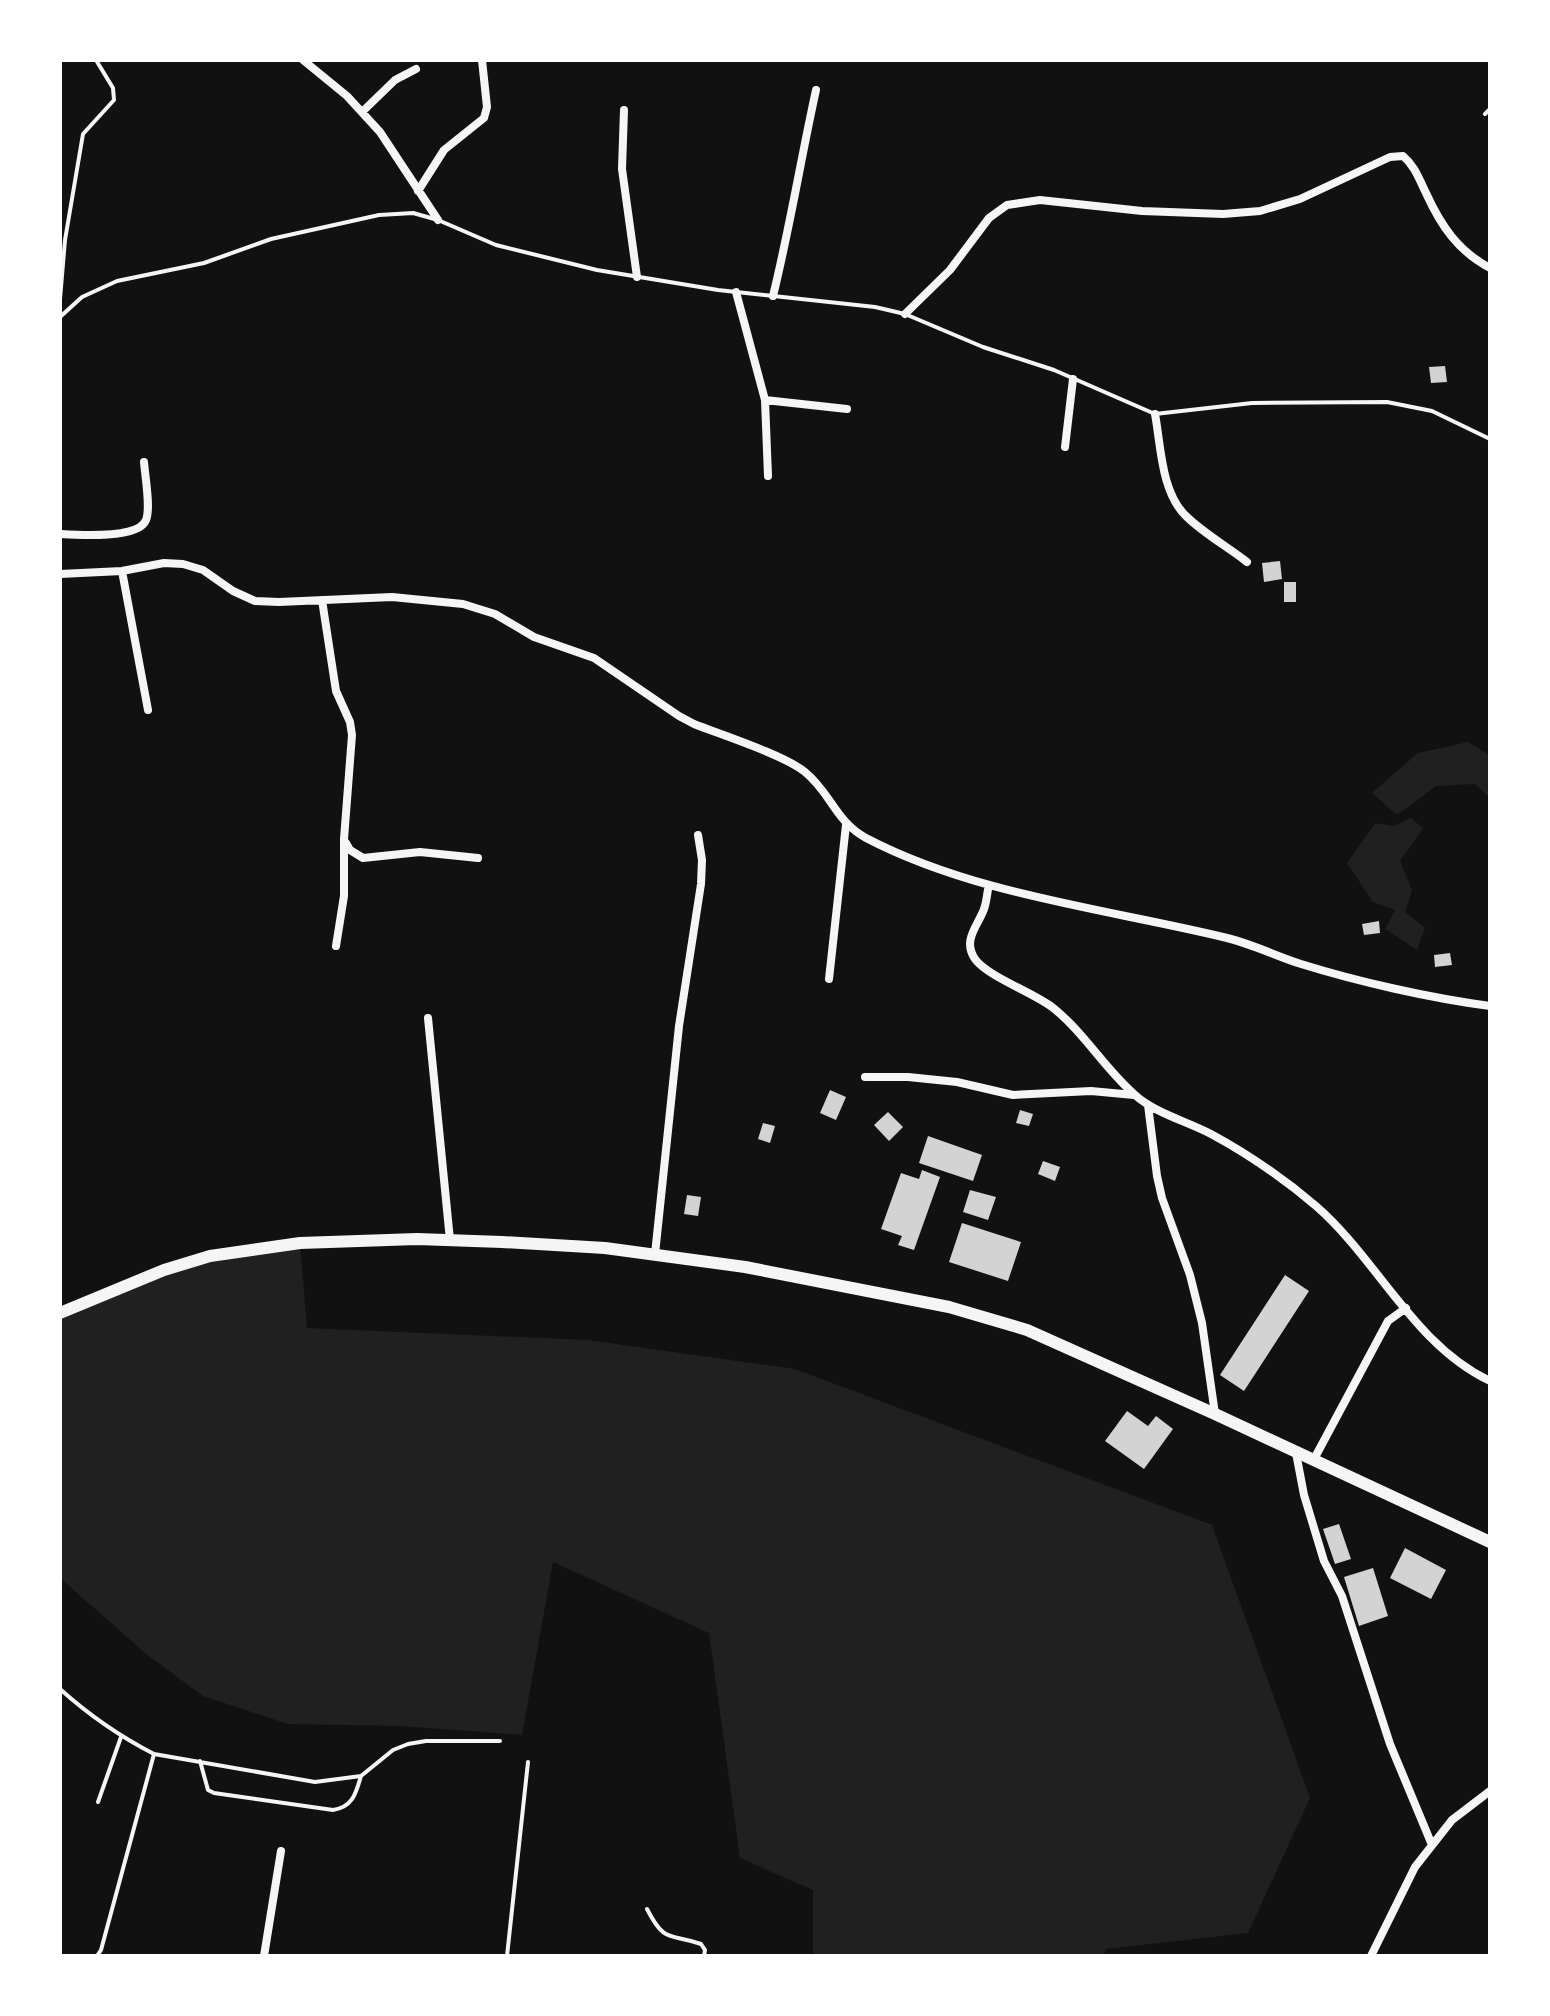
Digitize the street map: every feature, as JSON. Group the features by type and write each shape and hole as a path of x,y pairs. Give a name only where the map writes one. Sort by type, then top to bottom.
{"highway":[{"path":"60,1313 164,1270 210,1256 300,1243 450,1240 605,1248 818,1280 949,1307 992,1319 1072,1349 1490,1542"}],"street":[{"path":"303,60 380,132 438,220"},
{"path":"418,191 444,150 484,118 487,107 482,60"},
{"path":"362,112 395,80 416,69"},
{"path":"773,296 816,90"},
{"path":"624,110 622,169 637,277"},
{"path":"905,314 950,270 989,218 1007,205 1040,200 1156,211 1223,214 1260,211 1300,199 1390,157 1403,156 1412,163 1441,225 1471,258 1490,268"},
{"path":"736,292 765,400 768,476"},
{"path":"1065,447 1073,379"},
{"path":"765,400 847,409"},
{"path":"1155,414 1169,489 1176,502 1185,516 1247,562"},
{"path":"60,534 100,535 128,532 141,527 146,521 147,512 144,462"},
{"path":"60,574 122,571 164,563 183,564 203,570 233,591 255,601 392,597 463,604 495,614 534,637 605,664 694,724 797,766 820,787 846,825 866,838 909,856 989,885 1232,939 1300,964 1454,1001 1490,1006"},
{"path":"122,571 148,710"},
{"path":"322,600 336,691 350,722 352,735 344,839 344,896 336,946"},
{"path":"829,979 846,825"},
{"path":"655,1254 679,1026 701,884 702,860 698,835"},
{"path":"344,839 350,850 363,858 420,852 478,858"},
{"path":"989,885 984,909 972,931 971,951 976,962 1035,995 1068,1021 1135,1095 1148,1105 1231,1145 1294,1188 1342,1231 1445,1352 1490,1381"},
{"path":"428,1018 450,1240"},
{"path":"865,1077 957,1082 1013,1095 1091,1091 1135,1095"},
{"path":"1148,1105 1162,1198 1190,1275 1202,1323 1215,1414"},
{"path":"1313,1461 1388,1321 1406,1308"},
{"path":"1296,1453 1304,1495 1324,1561 1342,1596 1390,1744 1432,1845"},
{"path":"1371,1956 1415,1867 1452,1820 1490,1791"},
{"path":"264,1956 281,1851"}],"lane":[{"path":"60,299 65,240 83,134 114,100 113,88 96,60"},
{"path":"1485,114 1490,109"},
{"path":"60,317 82,297 117,281 204,263 271,239 379,215 413,213 438,220 496,245 597,270 736,292 875,307 905,314 983,347 1028,360 1155,414 1252,403 1387,402 1432,411 1490,439"},
{"path":"60,1689 92,1718 154,1754 315,1782 361,1776"},
{"path":"98,1802 121,1737"},
{"path":"200,1761 205,1784 214,1793 333,1810 352,1801 361,1776 393,1750 426,1741 500,1741"},
{"path":"97,1956 154,1754"},
{"path":"507,1956 528,1762"},
{"path":"647,1909 658,1929 666,1936 701,1944 705,1950 704,1956"}],"shaded area":[{"path":"1468,742 1490,755 1490,798 1475,784 1436,786 1397,815 1372,793 1418,753"},
{"path":"1411,818 1423,828 1400,861 1412,890 1405,912 1425,928 1417,950 1385,929 1395,910 1373,902 1347,863 1375,823 1394,826"},
{"path":"300,1243 307,1328 588,1340 795,1369 1212,1525 1310,1798 1248,1933 1106,1949 1104,1956 813,1956 813,1890 740,1858 709,1633 553,1562 522,1735 400,1726 288,1724 203,1696 145,1653 60,1578 60,1307 164,1270"}],"building":[{"path":"1445,366 1447,382 1431,383 1429,367"},
{"path":"1280,561 1282,579 1264,582 1262,563"},
{"path":"1284,582 1296,582 1296,602 1284,602"},
{"path":"1379,921 1380,933 1364,935 1362,924"},
{"path":"1450,953 1452,965 1435,967 1434,955"},
{"path":"830,1090 846,1097 836,1120 820,1113"},
{"path":"1020,1110 1033,1114 1029,1126 1016,1123"},
{"path":"888,1112 903,1127 889,1141 874,1125"},
{"path":"763,1123 775,1126 770,1143 758,1139"},
{"path":"928,1136 982,1155 973,1181 919,1163"},
{"path":"1043,1161 1060,1167 1055,1181 1038,1174"},
{"path":"922,1170 940,1177 914,1250 898,1245 902,1236 881,1229 901,1173 919,1179"},
{"path":"970,1190 996,1197 988,1220 963,1212"},
{"path":"687,1195 701,1197 698,1216 684,1214"},
{"path":"962,1223 1021,1242 1008,1281 949,1262"},
{"path":"1285,1275 1309,1291 1244,1391 1220,1375"},
{"path":"1127,1411 1148,1426 1156,1416 1173,1429 1144,1469 1105,1441"},
{"path":"1339,1524 1351,1559 1335,1564 1323,1529"},
{"path":"1405,1548 1446,1570 1431,1599 1390,1578"},
{"path":"1373,1568 1388,1616 1359,1626 1344,1577"}]}
